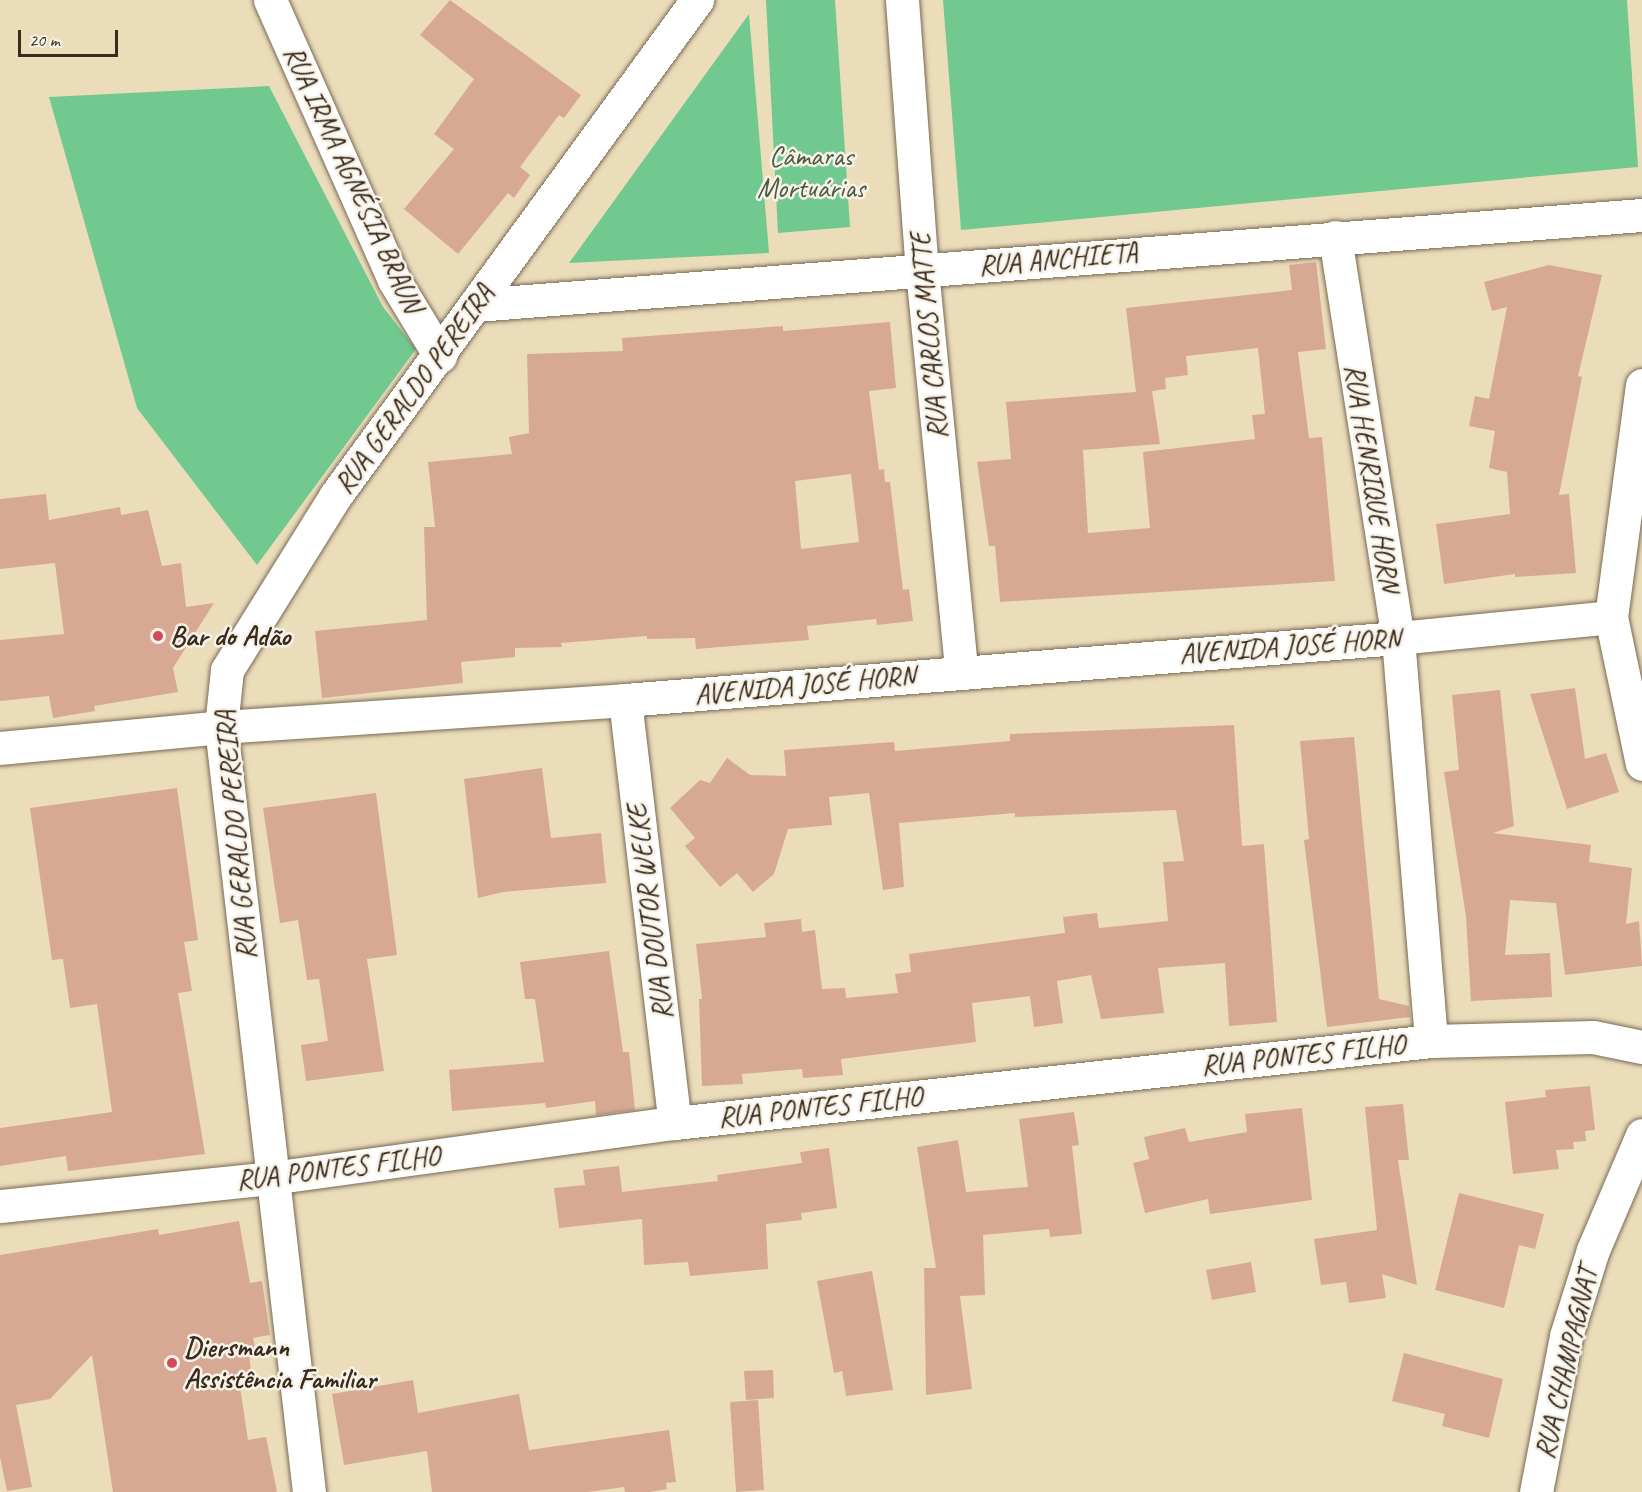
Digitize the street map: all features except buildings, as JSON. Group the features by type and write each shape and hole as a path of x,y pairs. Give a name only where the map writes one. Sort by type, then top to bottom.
{"street":[{"name":"RUA IRMA AGNÉSIA BRAUN","path":"270,0 394,280 440,356"},
{"name":"RUA GERALDO PEREIRA","path":"309,1492 271,1178 221,727 227,670 246,636 336,495 440,356 698,0"},
{"name":"RUA CARLOS MATTE","path":"902,0 922,270 961,671"},
{"name":"RUA ANCHIETA","path":"475,305 1642,215"},
{"name":"RUA HENRIQUE HORN","path":"1335,237 1398,638 1431,1041"},
{"path":"1642,385 1611,617 1642,764"},
{"name":"AVENIDA JOSÉ HORN","path":"0,748 221,727 625,700 961,671 1398,638 1611,617"},
{"name":"RUA DOUTOR WELKE","path":"625,700 675,1123"},
{"name":"RUA PONTES FILHO","path":"0,1206 271,1178 675,1123 1431,1041 1593,1036 1642,1047"},
{"name":"RUA CHAMPAGNAT","path":"1536,1492 1566,1336 1593,1250 1642,1135"}],"green space":[{"name":"Câmaras Mortuárias","path":"766,0 835,0 850,227 778,233"},
{"path":"943,0 1627,0 1638,167 961,230"},
{"path":"749,14 769,253 569,263"},
{"path":"269,86 383,307 416,349 257,565 137,408 49,97"}],"place":[{"name":"Bar do Adão","path":"158,636"},
{"name":"Diersmann Assistência Familiar","path":"172,1363"}]}
